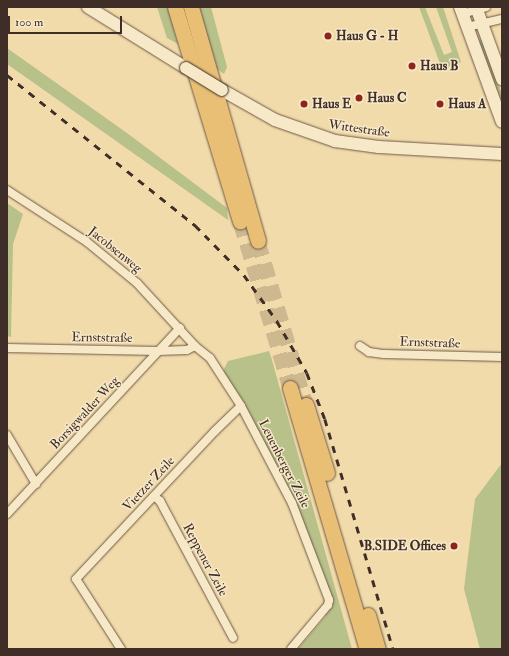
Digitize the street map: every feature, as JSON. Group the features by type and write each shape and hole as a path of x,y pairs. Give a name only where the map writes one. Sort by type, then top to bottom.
{"highway":[{"path":"175,7 240,221"},
{"path":"191,7 258,241"},
{"path":"290,388 367,649"},
{"path":"306,405 378,649"}],"main road":[{"name":"Wittestraße","path":"88,7 222,90 275,120 335,141 379,147 502,154"},
{"path":"480,8 481,22 502,79"},
{"path":"461,10 502,122"}],"street":[{"path":"461,10 480,8"},
{"path":"467,27 481,22 502,19"},
{"name":"Jacobsenweg","path":"7,190 87,242 137,283 195,346"},
{"name":"Borsigwalder Weg","path":"7,514 180,328"},
{"name":"Ernststraße","path":"7,348 158,351 187,350 195,346"},
{"name":"Leuenberger Zeile","path":"195,346 210,358 241,406 292,503 329,600 328,605 291,649"},
{"name":"Ernststraße","path":"360,346 369,352 384,354 502,357"},
{"name":"Vietzer Zeile","path":"121,649 76,579 241,406"},
{"path":"7,435 36,484"},
{"name":"Reppener Zeile","path":"154,496 160,501 233,638"}],"green space":[{"path":"157,7 168,7 178,44 167,38"},
{"path":"198,7 211,7 227,67 224,74 216,68"},
{"path":"419,7 425,7 444,55 452,52 436,7 443,7 461,62 442,69"},
{"path":"482,40 502,94 502,108 477,42"},
{"path":"7,48 127,133 227,208 228,220 7,64"},
{"path":"7,203 23,214 13,244 11,337 7,336"},
{"path":"269,351 352,649 298,649 326,616 323,613 327,609 319,565 284,479 223,371 228,361"},
{"path":"502,463 502,649 480,649 464,589 475,499"}],"tunnel":[{"path":"240,221 290,388"},
{"path":"258,241 306,405"}],"railway":[{"path":"7,75 195,225 244,275 277,321 307,373 325,419 393,649"}],"place":[{"name":"Haus G - H","path":"328,36"},
{"name":"Haus B","path":"412,66"},
{"name":"Haus C","path":"359,98"},
{"name":"Haus E","path":"304,104"},
{"name":"Haus A","path":"440,104"},
{"name":"B.SIDE Offices","path":"454,546"}]}
